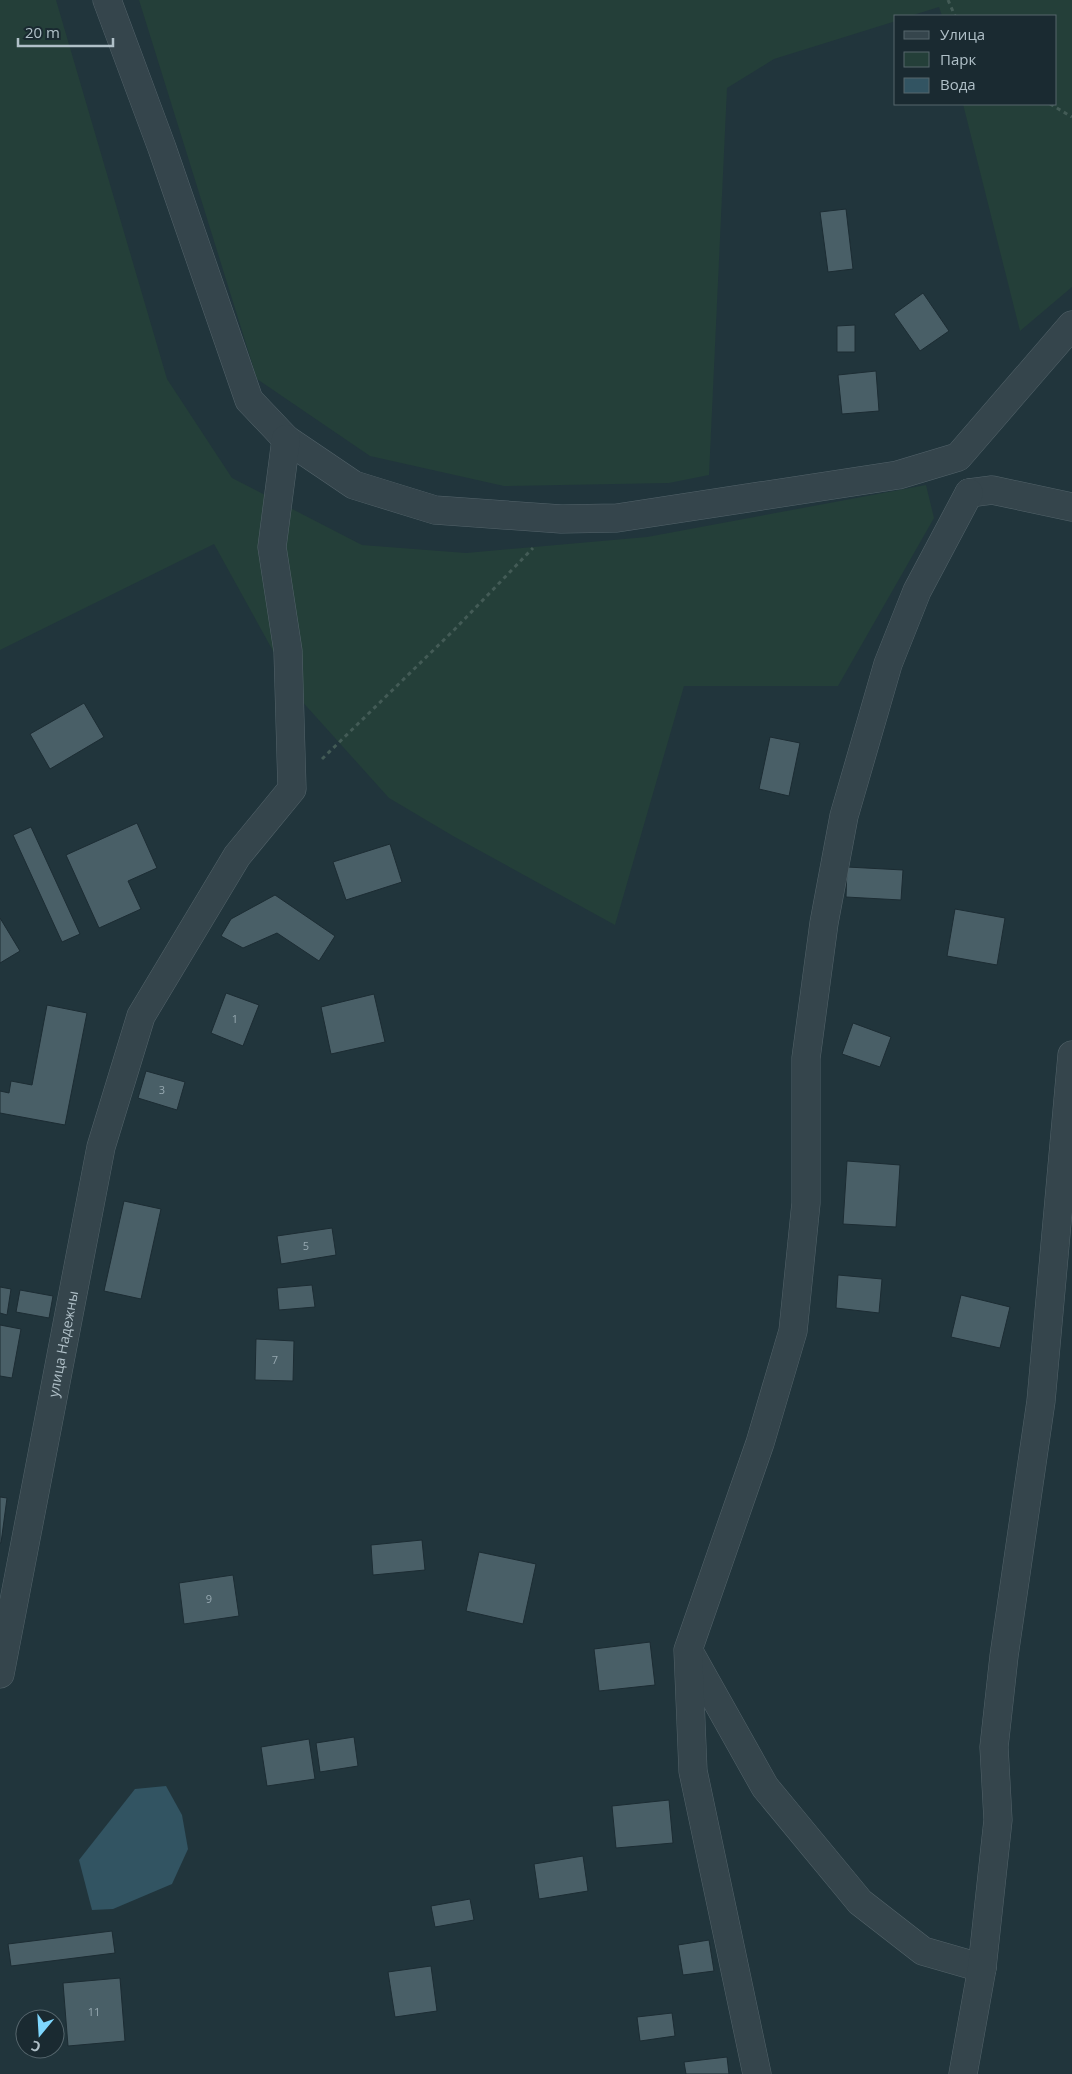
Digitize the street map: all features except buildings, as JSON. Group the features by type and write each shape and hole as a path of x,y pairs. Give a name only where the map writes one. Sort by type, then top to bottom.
{"street":[{"path":"107,0 162,148 249,400 286,439 354,486 435,510 561,519 617,518 898,475 958,457 1072,325"},
{"path":"286,439 272,547 288,651 292,789"},
{"path":"958,457 956,478 968,493"},
{"path":"968,493 992,490 1072,507"},
{"path":"757,2074 694,1771 688,1650 760,1443 793,1331 806,1203 806,1058 824,923 844,816 888,664 917,591 968,493"},
{"name":"улица Надежны","path":"0,1674 101,1147 141,1016 237,856 292,789"},
{"path":"962,2074 982,1968 998,1820 994,1747 1004,1656 1041,1401 1072,1055"},
{"path":"688,1650 765,1787 860,1902 923,1951 982,1968"}],"path":[{"path":"948,0 955,15"},
{"path":"1052,105 1072,117"},
{"path":"292,789 455,629 561,519"}],"green space":[{"path":"0,0 56,0 167,379 232,478 362,545 466,553 647,537 926,485 934,518 838,686 684,686 615,925 453,836 389,798 299,698 214,544 0,650"},
{"path":"139,0 1072,0 1072,287 1020,331 963,105 1057,105 1057,15 942,15 939,7 913,15 894,15 894,22 774,59 727,88 709,475 669,483 504,486 370,456 257,379"}],"water":[{"path":"166,1786 182,1815 188,1849 172,1884 113,1909 92,1910 79,1860 135,1789"}]}
